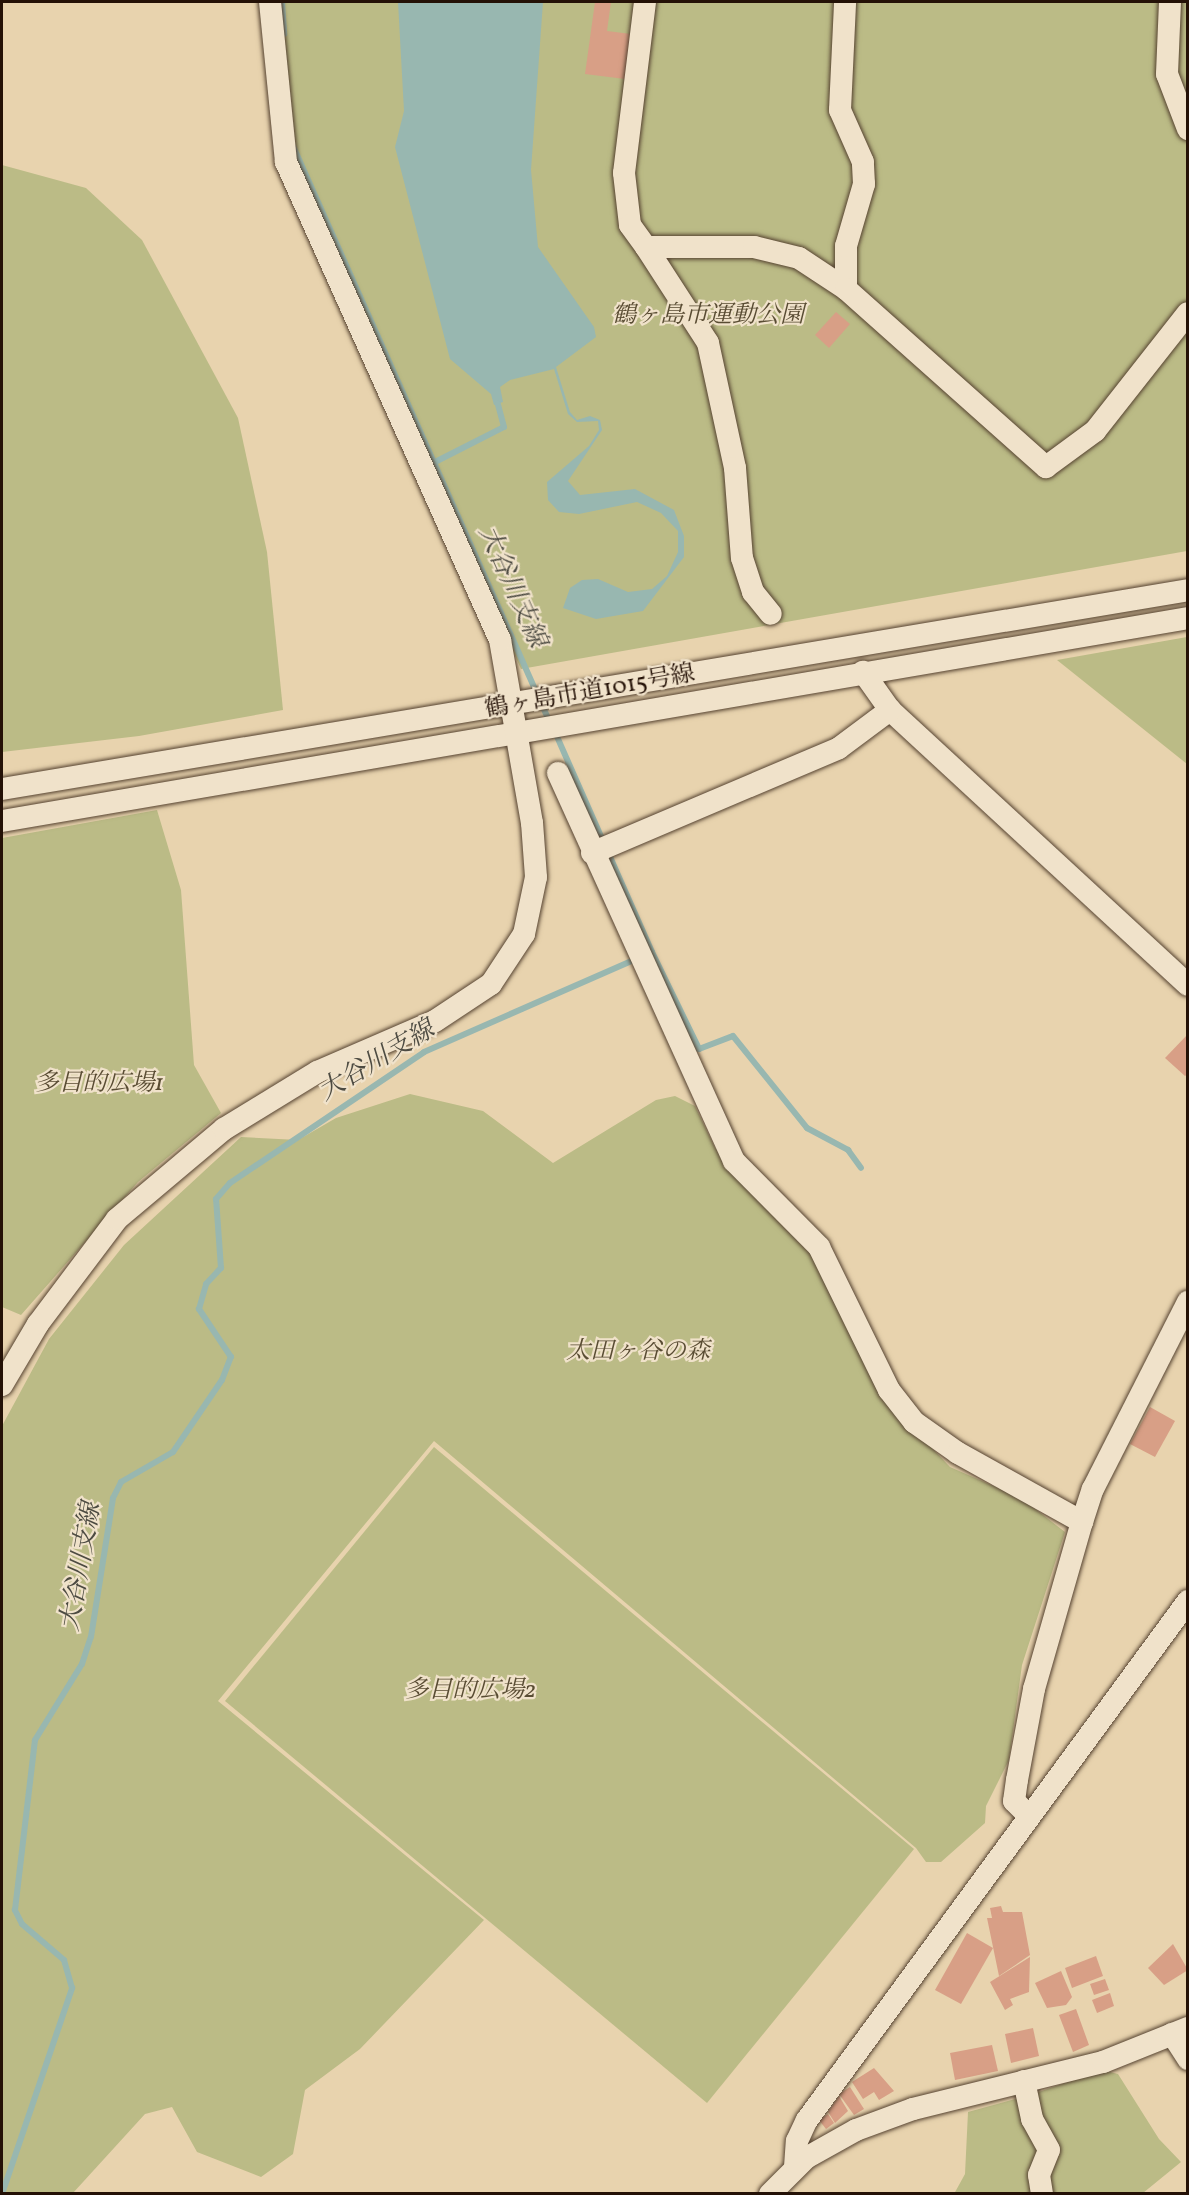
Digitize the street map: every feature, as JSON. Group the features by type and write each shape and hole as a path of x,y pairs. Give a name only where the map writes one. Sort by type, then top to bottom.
{"street":[{"path":"2,1385 38,1324 117,1219 224,1129 317,1072 435,1021 491,984 524,934 536,877 518,733 500,640 286,162 270,2"},
{"path":"645,2 624,173 630,225 708,343 735,468 742,558 753,592 771,614"},
{"path":"845,2 840,110 864,162 864,184 846,246 846,289"},
{"path":"1170,2 1167,75 1188,129"},
{"path":"646,247 754,247 800,258 846,289 1046,467 1095,431 1188,313"},
{"name":"鶴ヶ島市道1015号線","path":"2,789 1188,590"},
{"name":"鶴ヶ島市道1015号線","path":"2,821 1188,618"},
{"path":"863,672 890,710 1188,985"},
{"path":"592,853 839,748 890,710"},
{"path":"558,773 592,853 734,1161 819,1247 888,1390 914,1422 958,1453 1082,1522"},
{"path":"1029,1816 1014,1801 1017,1780 1034,1689 1082,1522 1093,1489 1188,1302"},
{"path":"795,2167 797,2141 807,2120 1188,1601"},
{"path":"770,2193 795,2167 856,2130 1024,2081 1103,2062 1180,2031 1188,2059"},
{"path":"1024,2081 1032,2119 1049,2150 1039,2175 1042,2193"}],"green space":[{"name":"鶴ヶ島市運動公園","path":"269,2 1187,2 1187,551 521,669 284,142"},
{"path":"2,165 86,188 142,240 238,418 267,552 283,710 139,736 2,752"},
{"path":"1187,637 1187,764 1057,660"},
{"name":"多目的広場1","path":"157,810 181,890 194,1065 221,1113 138,1182 21,1315 2,1307 2,838"},
{"name":"太田ヶ谷の森","path":"410,1094 483,1111 553,1163 656,1100 675,1096 695,1106 715,1148 741,1179 791,1221 931,1447 950,1467 1021,1498 1065,1532 1022,1665 1009,1760 986,1806 985,1823 941,1862 926,1862 916,1848 434,1441 218,1701 484,1920 360,2049 305,2090 293,2154 261,2177 197,2152 172,2107 145,2114 73,2193 2,2194 2,1426 49,1339 124,1245 241,1137 298,1140 336,1118"},
{"name":"多目的広場2","path":"434,1447 914,1849 707,2103 225,1701"},
{"path":"1102,2070 1118,2074 1159,2139 1181,2162 1143,2193 1052,2193 1036,2093"},
{"path":"1019,2098 1038,2144 1033,2193 954,2194 965,2174 968,2112"}],"water":[{"path":"398,2 543,2 531,170 538,247 594,327 596,337 556,367 570,412 577,420 590,416 600,420 602,430 568,481 580,495 635,489 674,510 684,536 684,557 643,611 596,619 563,608 570,588 582,580 598,579 628,592 652,589 667,576 678,552 678,531 661,513 637,502 579,514 559,512 548,500 547,482 589,446 599,430 598,421 577,422 568,414 554,369 510,380 500,387 503,402 494,405 491,394 450,359 395,147 404,111"}],"building":[{"path":"595,2 611,2 607,31 631,34 625,79 585,74"},
{"path":"836,312 850,324 829,348 815,335"},
{"path":"1188,1034 1188,1074 1185,1076 1165,1058"},
{"path":"1150,1407 1175,1421 1155,1457 1130,1444"},
{"path":"1001,1906 1003,1912 1022,1912 1030,1955 999,1976 987,1918 992,1918 990,1908"},
{"path":"967,1933 993,1948 961,2004 935,1990"},
{"path":"1173,1944 1188,1970 1164,1985 1148,1968"},
{"path":"1096,1956 1103,1976 1072,1988 1065,1968"},
{"path":"1030,1957 1029,1992 1010,1999 1013,2005 1005,2010 990,1982"},
{"path":"1061,1971 1072,1997 1066,2005 1047,2008 1035,1983"},
{"path":"1105,1979 1109,1990 1094,1995 1090,1984"},
{"path":"1110,1993 1114,2006 1097,2013 1092,2000"},
{"path":"1076,2009 1089,2045 1073,2052 1059,2015"},
{"path":"1033,2028 1039,2056 1011,2063 1005,2034"},
{"path":"992,2045 998,2071 955,2080 950,2053"},
{"path":"874,2068 894,2091 879,2100 874,2092 863,2099 852,2082"},
{"path":"850,2087 864,2109 854,2115 839,2094"},
{"path":"839,2096 848,2111 835,2123 828,2112"},
{"path":"828,2114 834,2123 826,2129 819,2120"}],"waterway":[{"name":"大谷川支線","path":"282,2 284,34"},
{"name":"大谷川支線","path":"293,146 550,723"},
{"path":"435,462 504,427 498,404"},
{"name":"大谷川支線","path":"2,2194 72,1988 64,1960 22,1924 15,1910 35,1740 82,1664 91,1637 113,1498 121,1482 173,1452 222,1380 231,1357 199,1309 206,1284 221,1268 216,1199 230,1183 424,1052 652,952 555,732"},
{"path":"652,952 699,1049 733,1036 807,1128 848,1150 861,1168"}]}
